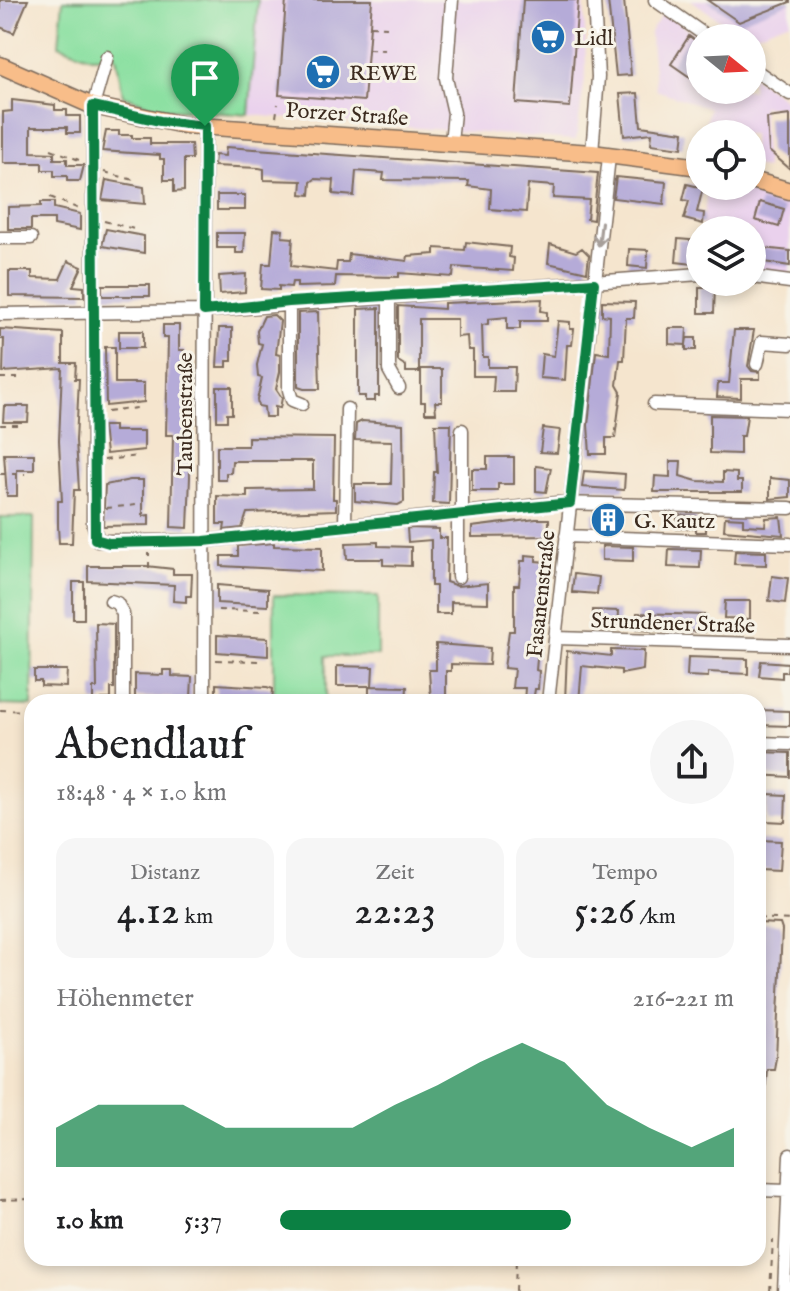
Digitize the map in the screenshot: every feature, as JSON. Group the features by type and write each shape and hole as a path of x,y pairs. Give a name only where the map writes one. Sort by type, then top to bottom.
{"main road":[{"name":"Porzer Straße","path":"0,65 93,106 160,121 451,142 686,165"},
{"path":"766,184 790,191"}],"street":[{"path":"451,142 460,114 446,78 452,0"},
{"name":"Fasanenstraße","path":"549,694 594,283 600,155 594,0"},
{"path":"655,0 689,24"},
{"path":"107,57 93,106 93,509 94,533 98,541 204,541 570,503 790,508"},
{"path":"766,78 790,94"},
{"name":"Taubenstraße","path":"204,694 205,126"},
{"path":"0,238 31,238"},
{"path":"0,314 204,311 289,302 686,275"},
{"path":"766,279 790,282"},
{"path":"389,297 389,370 399,388"},
{"path":"289,302 289,390 292,400 302,404"},
{"path":"757,364 757,350 762,342 790,344"},
{"path":"654,404 790,409"},
{"path":"345,525 347,409"},
{"path":"458,577 462,430"},
{"path":"566,536 790,544"},
{"path":"111,601 117,603 123,614 123,694"},
{"name":"Strundener Straße","path":"556,638 790,645"},
{"path":"766,743 790,744"},
{"path":"784,1291 790,1155"},
{"path":"766,1190 787,1191"}],"path":[{"path":"370,26 387,27"},
{"path":"368,49 385,50"},
{"path":"51,149 92,167 137,181"},
{"path":"50,197 92,216 138,230"},
{"path":"0,378 24,378"},
{"path":"93,414 137,408"},
{"path":"0,425 24,425"},
{"path":"93,461 139,456"},
{"path":"0,474 25,474"},
{"path":"93,509 137,505"},
{"path":"149,568 150,542"},
{"path":"561,592 586,593"},
{"path":"204,610 261,611"},
{"path":"204,659 259,661"},
{"path":"0,710 24,711"},
{"path":"766,918 790,920"},
{"path":"0,1200 24,1199"},
{"path":"515,1291 516,1266"}],"shaded area":[{"path":"258,0 584,0 586,71 576,140 250,115"},
{"path":"691,0 790,0 790,21 766,30 766,24 726,24"},
{"path":"664,12 686,28 686,100 656,90 650,32"},
{"path":"766,86 790,103 790,108 762,106 763,120 706,120 709,108 697,104 766,104"},
{"path":"766,197 790,203 790,276 766,273 766,216 704,216 706,200 766,200"}],"green space":[{"path":"63,0 258,0 249,115 157,108 123,95 116,56 91,57 59,45"},
{"path":"0,517 34,517 32,694 24,694 24,706 0,705"},
{"path":"274,595 378,596 378,656 326,656 326,694 274,694"}],"building":[{"path":"0,0 28,0 14,33 0,27"},
{"name":"REWE","path":"286,0 372,0 364,101 279,95"},
{"name":"Lidl","path":"523,0 578,0 570,107 516,103"},
{"path":"608,0 624,0 631,75 616,76"},
{"path":"707,0 790,0 790,2 739,22"},
{"path":"686,41 686,74 671,64"},
{"path":"638,93 641,126 684,132 682,148 651,144 652,133 624,136 620,94"},
{"path":"12,100 55,105 55,110 67,110 67,116 80,116 80,133 67,133 67,127 31,127 31,152 54,153 54,159 67,159 67,165 84,165 80,181 67,181 67,176 54,176 54,170 42,170 42,163 3,163 3,112 12,111"},
{"path":"790,115 790,169 769,151 767,118"},
{"path":"106,131 119,131 119,135 132,135 132,138 150,138 150,144 191,144 192,159 184,159 184,191 174,192 174,180 164,180 164,159 160,159 160,155 102,151"},
{"path":"226,147 598,173 593,220 587,219 589,200 553,198 554,186 528,184 526,212 490,209 491,189 468,186 469,181 383,180 384,173 356,171 354,196 333,194 334,180 315,179 311,182 310,195 301,194 302,181 264,180 264,169 259,168 214,166 215,155 225,156"},
{"path":"616,177 666,182 664,204 613,198"},
{"path":"106,180 144,187 145,204 102,200"},
{"path":"686,188 686,200 700,200 697,212 704,213 704,216 686,216 684,219 689,201 683,200"},
{"path":"217,195 245,195 245,210 217,210"},
{"path":"41,202 54,202 54,208 80,214 80,230 54,225 54,219 31,219 31,229 8,229 8,207 41,206"},
{"path":"760,202 784,209 779,227 766,223 766,216 756,216"},
{"path":"106,229 144,236 144,253 102,246"},
{"path":"274,229 283,230 282,237 293,238 291,266 336,271 337,262 348,262 349,254 407,261 408,256 435,254 435,248 465,250 466,242 510,247 509,257 514,258 513,271 454,267 453,277 399,273 399,277 336,276 335,286 297,287 297,282 292,282 291,287 279,286 279,290 261,289 263,264 271,264"},
{"path":"217,233 245,233 244,253 236,253 236,248 217,248"},
{"path":"678,239 686,240 686,263 676,262"},
{"path":"550,244 576,252 582,248 589,255 587,272 548,263"},
{"path":"766,248 790,251 790,266 766,262"},
{"path":"629,249 648,250 647,268 628,266"},
{"path":"68,261 82,267 73,286 84,287 84,297 9,296 9,271 32,271 32,278 60,279"},
{"path":"246,274 245,292 220,294 219,276"},
{"path":"102,285 150,285 150,296 102,296"},
{"path":"699,296 715,296 714,313 699,313"},
{"path":"542,299 541,311 547,312 547,321 520,321 520,329 507,329 507,317 488,319 488,324 482,325 483,357 488,357 488,367 515,367 514,392 493,392 494,376 473,376 473,350 468,350 467,336 457,337 457,319 419,319 419,372 406,372 406,366 398,361 398,306 444,309 444,303"},
{"path":"602,301 635,302 634,318 626,318 624,360 620,360 617,385 621,392 615,438 606,438 606,454 590,454 588,425 596,352 609,354 610,316 602,315"},
{"path":"379,308 379,396 375,396 375,401 365,401 365,396 358,396 358,309"},
{"path":"318,312 320,389 304,389 298,387 298,313"},
{"path":"274,315 280,321 276,354 280,355 280,372 276,389 282,398 280,408 275,407 275,417 265,417 264,407 258,406 257,400 262,378 258,377 257,365 262,344 258,343 257,331 264,316"},
{"path":"558,321 570,322 570,329 574,329 572,345 567,345 565,380 540,378 542,354 554,356"},
{"path":"163,325 179,325 179,350 184,350 190,476 188,528 171,527 173,435 166,435 168,338 163,338"},
{"path":"219,328 232,328 232,361 227,361 227,367 217,367"},
{"path":"669,328 687,328 686,344 687,338 696,338 696,350 686,350 686,345 669,344"},
{"path":"0,329 63,333 63,363 76,363 75,379 79,379 76,441 79,490 74,490 72,543 59,543 58,526 58,501 62,501 59,441 62,368 3,372 4,339 0,339"},
{"path":"734,330 754,330 748,366 752,371 760,372 760,379 741,379 741,398 717,397 718,383 729,383"},
{"path":"119,331 143,331 143,348 119,348"},
{"path":"105,347 115,347 115,383 144,383 144,402 106,406"},
{"path":"421,369 442,369 442,402 435,402 436,413 425,413 425,402 421,402"},
{"path":"217,387 232,387 232,414 227,414 227,421 217,421"},
{"path":"4,406 29,406 28,422 3,422"},
{"path":"710,415 747,416 744,436 740,436 740,454 710,453"},
{"path":"362,421 403,424 404,502 398,505 355,501 355,484 391,484 392,441 355,440 356,424"},
{"path":"435,424 451,424 449,504 433,503 434,472 437,472"},
{"path":"103,426 114,426 114,431 144,431 144,450 106,454"},
{"path":"543,428 560,430 557,453 540,452"},
{"path":"248,437 334,438 333,499 336,499 336,510 247,513 242,528 224,530 225,524 217,524 217,496 247,497 247,490 313,489 313,461 232,461 231,473 226,473 226,480 217,480 217,446 248,446"},
{"path":"4,454 34,454 34,470 17,470 17,496 7,496"},
{"path":"487,457 514,457 514,484 498,484 498,491 472,491 472,469 487,469"},
{"path":"670,461 681,461 680,476 697,481 723,482 723,472 737,473 737,481 742,481 742,492 654,492 655,476 670,477"},
{"path":"536,466 551,468 546,492 536,491"},
{"path":"584,471 625,474 624,490 582,487"},
{"path":"770,478 790,480 790,497 770,499"},
{"path":"143,480 143,516 149,515 149,525 103,526 105,485"},
{"name":"G. Kautz","path":"593,513 617,514 617,527 593,526"},
{"path":"677,515 696,516 696,523 706,523 706,532 696,532 696,528 677,529"},
{"path":"725,517 743,518 743,525 765,526 766,518 781,517 783,535 724,530"},
{"path":"549,519 549,536 472,537 472,527"},
{"path":"407,528 439,529 439,538 447,538 446,582 457,586 488,583 488,603 451,602 451,614 436,614 436,586 431,586 431,540 408,542"},
{"path":"378,542 378,546 411,547 411,566 383,565 383,559 347,559 346,543"},
{"path":"274,543 274,546 322,547 322,571 221,566 221,556 238,556 238,546"},
{"path":"602,546 633,547 633,561 602,560"},
{"path":"669,549 701,550 700,568 668,567"},
{"path":"735,551 766,552 766,565 734,564"},
{"path":"525,555 536,556 536,561 546,562 536,670 539,671 538,689 534,694 525,694 525,688 512,688 514,669 504,668 509,631 514,631 514,585 519,585 521,561 525,561"},
{"path":"88,566 146,566 173,569 173,574 192,574 191,596 186,596 186,602 173,601 174,585 88,581"},
{"path":"574,574 599,577 597,594 572,592"},
{"path":"772,576 788,578 785,603 769,601"},
{"path":"73,582 84,582 84,619 73,619"},
{"path":"217,585 268,589 268,606 217,603"},
{"path":"725,601 750,601 750,619 724,618"},
{"path":"593,610 619,611 618,629 593,628"},
{"path":"637,613 706,615 705,632 680,631 680,624 662,623 662,631 636,630"},
{"path":"96,623 114,624 114,688 111,688 111,694 93,694 93,688 97,688"},
{"path":"217,635 268,638 268,656 217,652"},
{"path":"436,644 490,648 489,665 451,664 451,671 446,671 446,694 430,694 429,670 436,670"},
{"path":"611,650 644,651 643,670 621,674 621,670 582,666 580,694 565,694 567,651 611,656"},
{"path":"688,657 748,659 748,674 708,672 708,677 687,676"},
{"path":"761,661 788,663 787,672 782,672 782,678 759,676"},
{"path":"337,666 373,667 372,686 337,686"},
{"path":"34,670 67,670 66,687 41,686 41,681 34,681"},
{"path":"163,670 172,670 172,676 192,677 191,694 135,694 135,674 163,675"},
{"path":"216,684 273,689 273,694 216,694"},
{"path":"369,686 407,687 406,694 369,694"},
{"path":"766,710 790,711 790,726 766,725"},
{"path":"766,752 790,753 790,777 766,776"},
{"path":"767,794 786,795 785,822 766,821"},
{"path":"766,840 781,841 779,871 766,870"},
{"path":"766,923 780,924 782,930 776,1058 774,1069 767,1069 766,1082"}],"place":[{"name":"Lidl","path":"548,37"},
{"name":"REWE","path":"323,72"},
{"name":"G. Kautz","path":"608,520"}],"route":[{"path":"93,106 131,116 205,126 204,311 289,302 594,283 570,503 204,541 102,543 95,539 93,106"}]}
